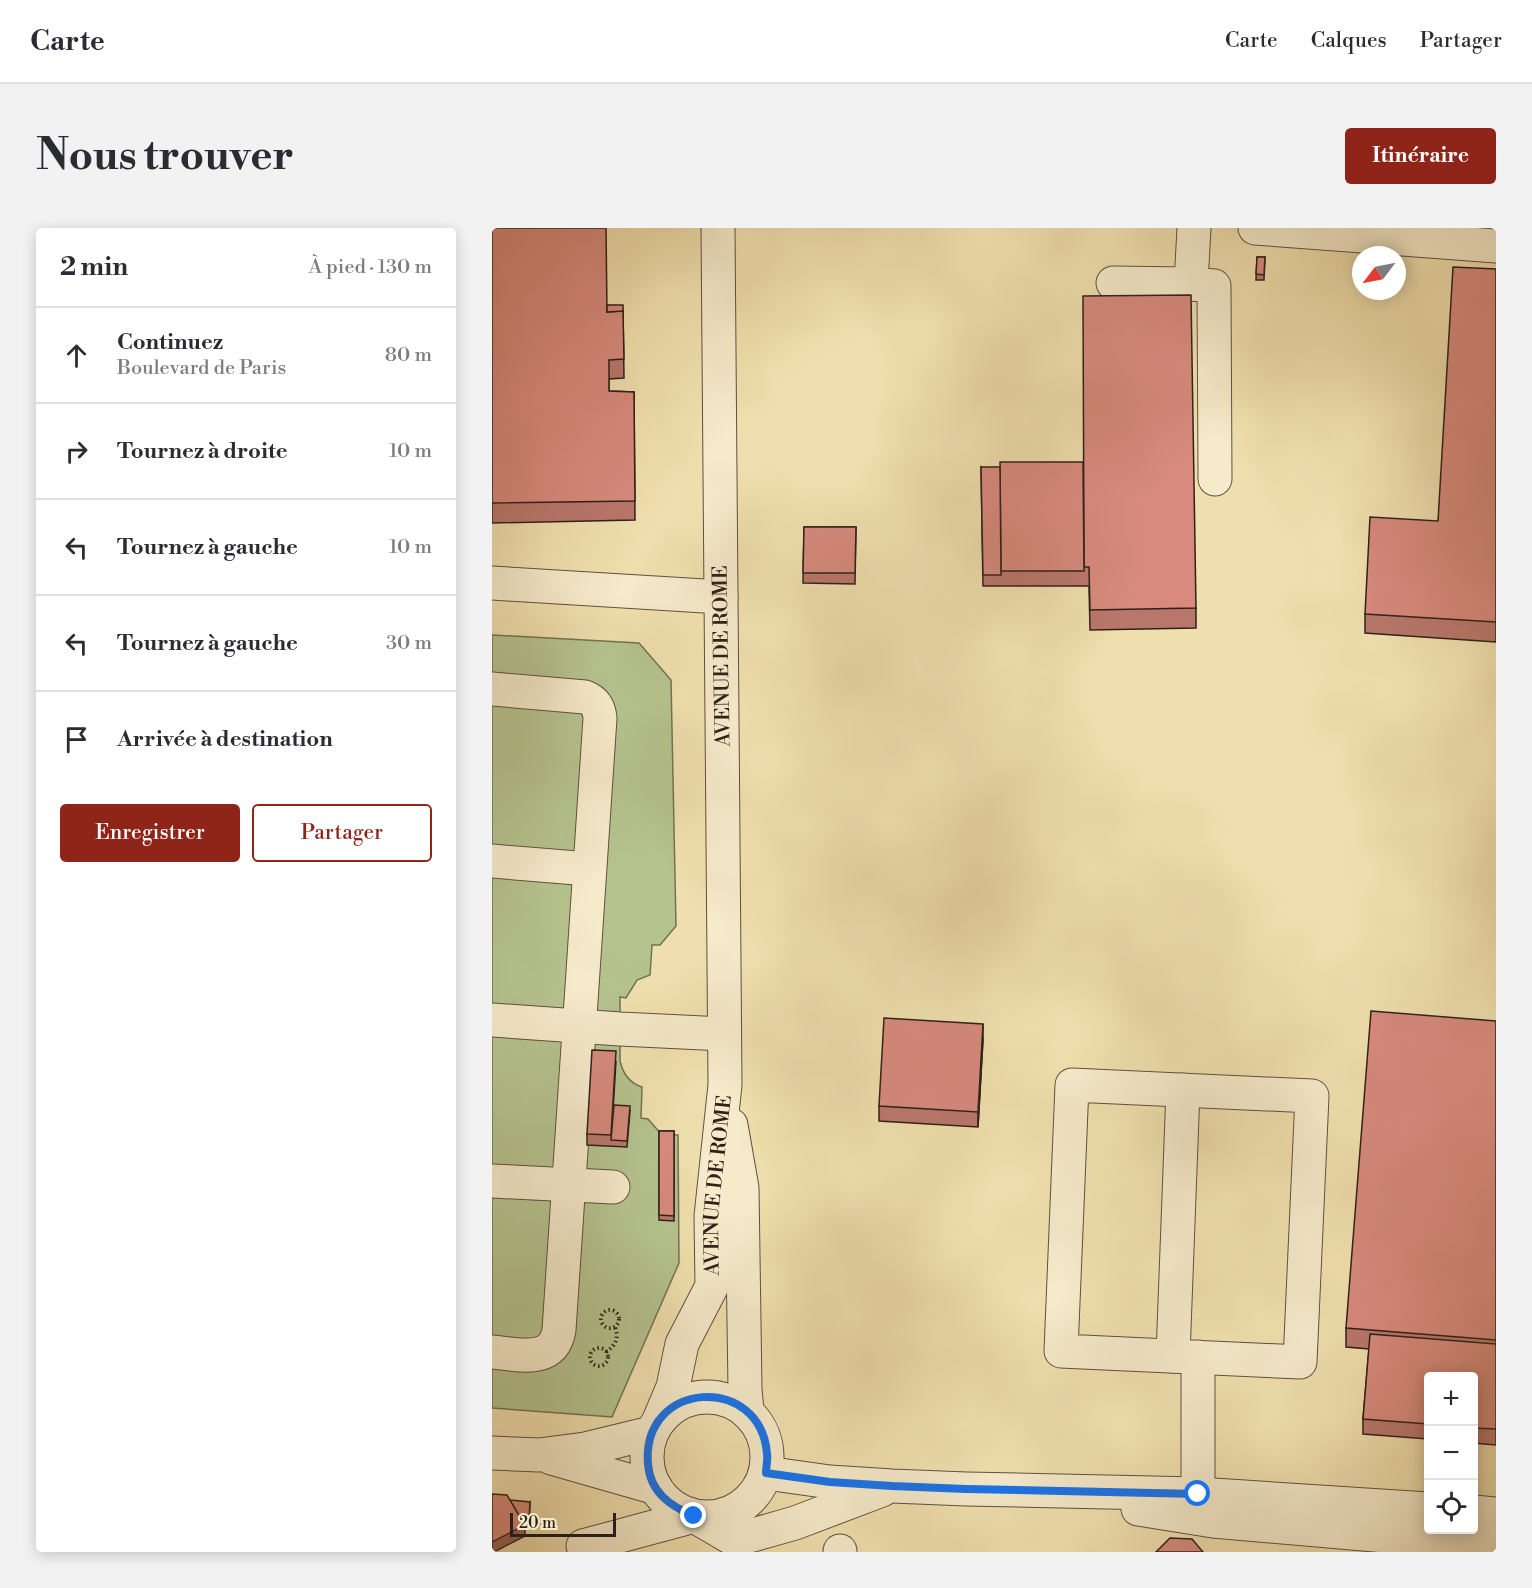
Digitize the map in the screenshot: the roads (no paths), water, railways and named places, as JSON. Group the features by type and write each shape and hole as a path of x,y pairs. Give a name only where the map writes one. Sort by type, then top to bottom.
{"street":[{"name":"AVENUE DE ROME","path":"655,1426 673,1387 682,1344 712,1286 711,1216 725,1085 718,228"},
{"path":"1191,284 1194,228"},
{"path":"1255,228 1496,246"},
{"path":"1113,283 1214,286 1215,479"},
{"path":"492,583 721,597"},
{"path":"492,689 585,697 598,707 600,718 561,1311 556,1340 549,1350 541,1354 492,1352"},
{"path":"492,861 589,869"},
{"path":"492,1020 724,1034"},
{"name":"AVENUE DE ROME","path":"725,1085 742,1188 747,1411"},
{"path":"1072,1085 1312,1096 1300,1362 1186,1356 1061,1351 1072,1085"},
{"path":"1107,1504 1192,1507 1198,1494 1186,1356 1183,1090"},
{"path":"492,1181 613,1187"},
{"path":"579,1549 694,1516 712,1517 730,1513 746,1503 758,1490 766,1473 768,1456 765,1440 758,1424 747,1411 730,1401 711,1396 692,1398 673,1406 655,1426 647,1452 648,1471 656,1488 666,1501 679,1510 694,1516 735,1540 795,1523 892,1486"},
{"path":"492,1452 539,1455 585,1449 655,1426"},
{"path":"539,1455 656,1488"},
{"path":"766,1473 830,1482 892,1486 1198,1494 1424,1509"},
{"path":"579,1549 656,1488"},
{"path":"966,1489 1107,1504 1213,1521 1443,1541 1496,1542"},
{"path":"1478,1512 1496,1514"}]}
